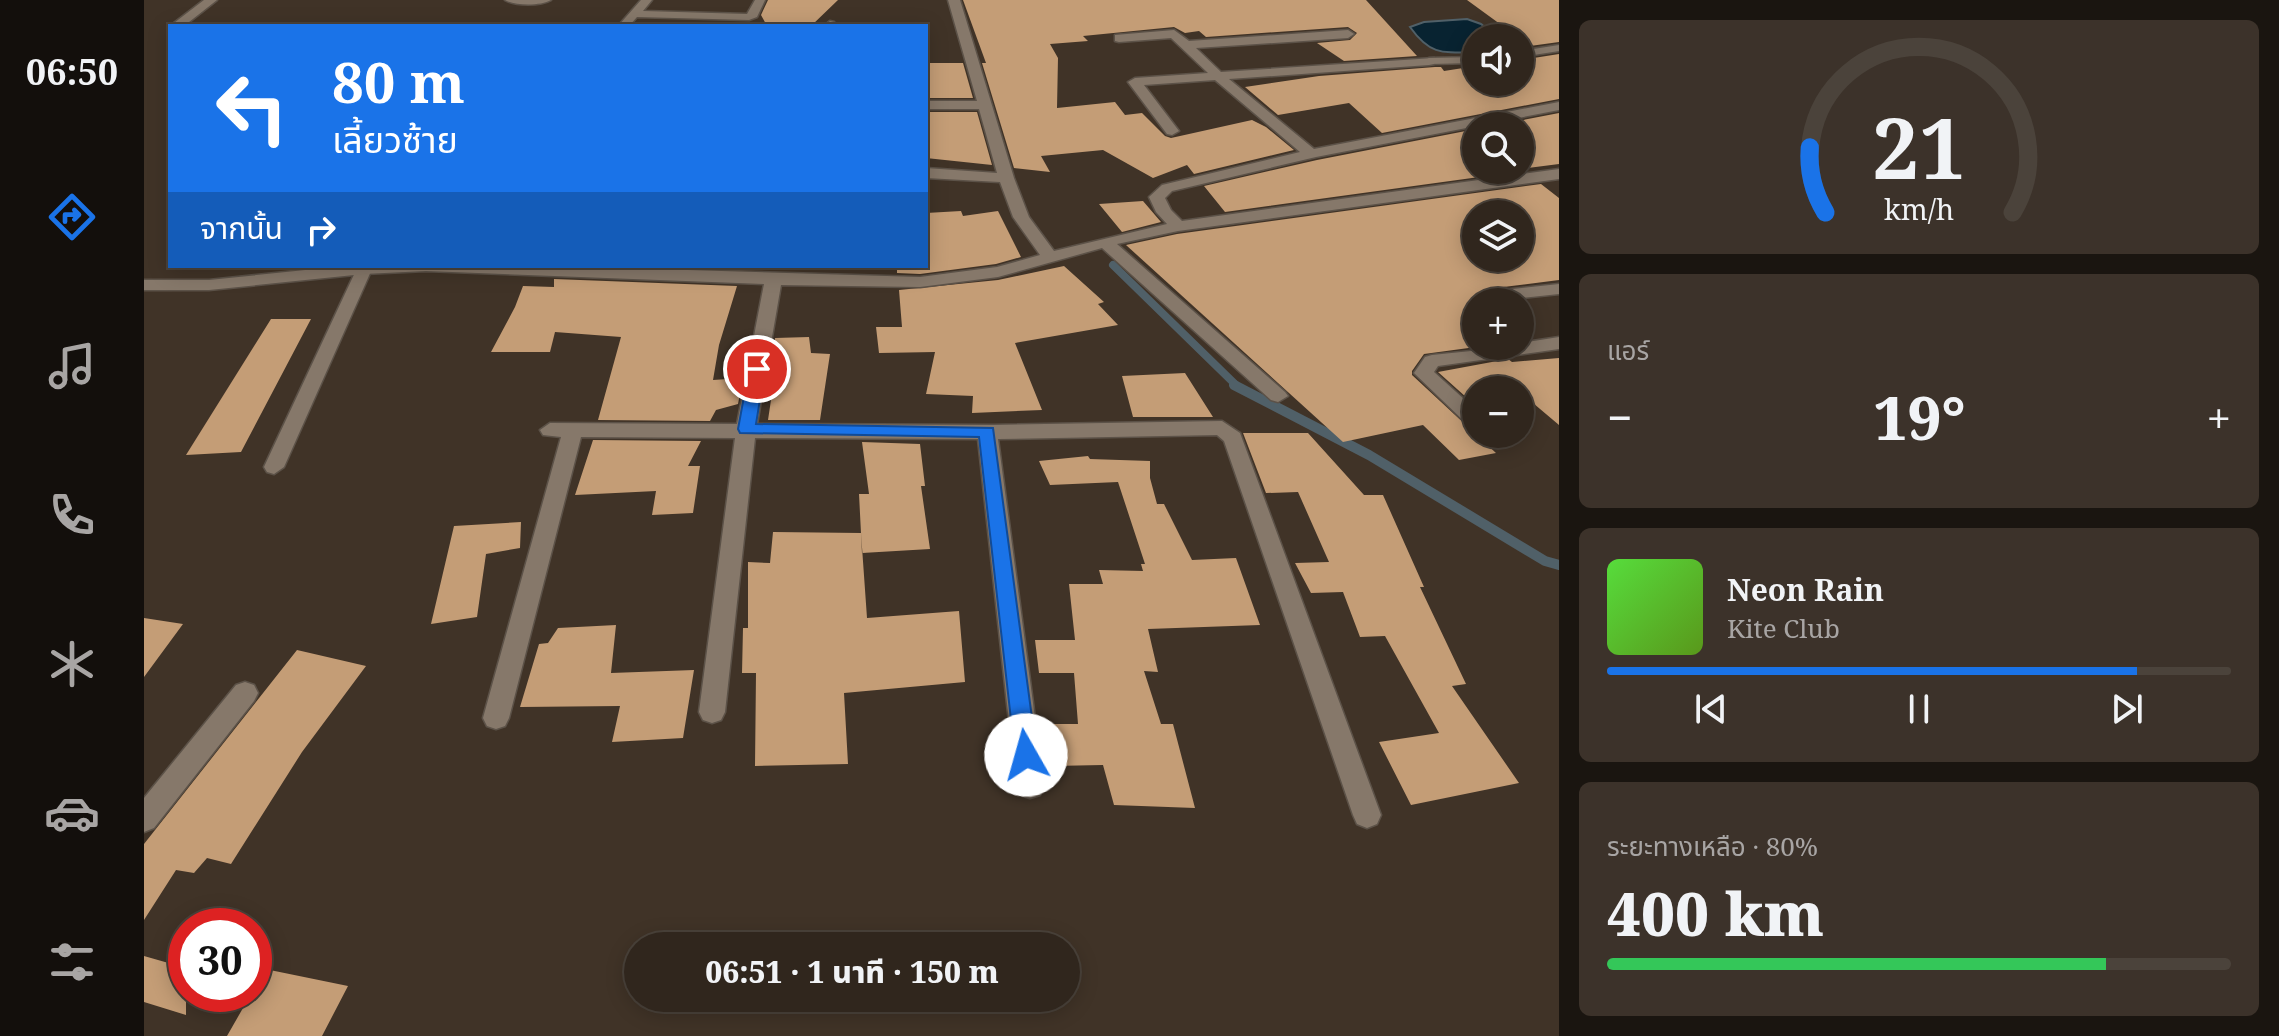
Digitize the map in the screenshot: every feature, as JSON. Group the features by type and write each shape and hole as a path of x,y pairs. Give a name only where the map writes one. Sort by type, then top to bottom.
{"street":[{"path":"179,24 211,0"},
{"path":"511,0 545,0"},
{"path":"954,0 965,28 1006,178 1021,217 1049,256"},
{"path":"1119,38 1174,34 1234,91 1311,154"},
{"path":"1186,45 1348,34"},
{"path":"1172,131 1135,82 1429,61"},
{"path":"928,105 984,105"},
{"path":"1178,226 1164,212 1157,197 1167,188 1311,154 1558,108"},
{"path":"928,173 1006,178"},
{"path":"476,268 773,280 920,282 998,272 1049,256 1178,226 1559,174"},
{"path":"1105,242 1278,396"},
{"path":"144,285 209,285 385,268"},
{"path":"712,712 746,429 773,280"},
{"path":"1462,408 1424,373 1432,361 1559,343"},
{"path":"496,718 561,430 987,432 1222,428 1233,438 1367,815"},
{"path":"987,432 1030,786"},
{"path":"144,819 245,693"}],"lane":[{"path":"625,24 647,0"},
{"path":"636,14 749,17 760,0"},
{"path":"1534,52 1559,48"},
{"path":"1429,61 1462,60"},
{"path":"274,467 364,269"},
{"path":"1534,292 1559,289"}],"water":[{"path":"1467,19 1481,24 1462,24 1462,52 1445,52 1424,43 1410,27 1424,22"}],"building":[{"path":"768,0 838,0 813,24 766,24 761,15"},
{"path":"963,0 1366,0 1417,56 1344,61 1317,43 1350,40 1357,33 1348,27 1206,37 1199,31 1185,33 1174,27 1083,36 1088,41 1050,44 1058,58 1057,108 1115,102 1125,115 1142,113 1165,136 1171,138 1252,120 1266,127 1294,150 1194,174 1187,165 1153,178 1103,150 1041,156 1050,172 1014,168 982,63 986,63"},
{"path":"1467,0 1559,0 1559,42 1534,45 1534,24 1500,24"},
{"path":"1559,54 1559,99 1491,112 1462,112 1462,118 1382,133 1349,103 1278,115 1245,87 1319,76 1441,67 1444,71 1462,68 1462,96 1534,96 1534,58"},
{"path":"928,63 963,63 973,98 928,98"},
{"path":"928,112 977,112 992,165 928,158"},
{"path":"1559,113 1559,164 1534,167 1534,118"},
{"path":"1462,132 1462,179 1225,212 1204,186"},
{"path":"1541,184 1559,198 1559,280 1495,288 1462,288 1462,349 1424,354 1412,371 1412,375 1462,421 1462,448 1491,448 1496,453 1459,460 1423,425 1343,442 1126,245 1177,234"},
{"path":"1143,201 1161,222 1122,232 1099,204"},
{"path":"961,211 963,216 998,211 1021,257 996,264 920,274 897,273 897,268 928,268 928,213"},
{"path":"1064,266 1104,302 1098,304 1118,325 1015,343 1042,410 972,413 973,396 926,394 935,352 879,353 876,327 902,327 899,290 998,280"},
{"path":"554,279 737,286 719,345 713,380 743,378 738,404 716,410 710,421 598,420 621,337 555,332 550,352 491,352 523,286 554,287"},
{"path":"271,319 311,319 241,452 186,455"},
{"path":"809,337 811,353 830,354 820,420 768,420 771,400 764,401 768,377 773,377 775,338"},
{"path":"1559,358 1559,425 1534,404 1534,376 1462,376 1462,393 1438,372 1503,360"},
{"path":"1185,373 1213,417 1133,417 1122,376"},
{"path":"1243,433 1308,433 1364,495 1383,495 1424,587 1420,587 1466,684 1452,686 1519,783 1411,805 1379,742 1439,733 1385,636 1360,637 1343,592 1311,593 1295,563 1329,562 1298,492 1266,493"},
{"path":"593,440 701,441 688,466 700,466 693,513 652,515 656,491 575,495"},
{"path":"862,442 920,444 925,486 921,486 930,549 862,553 859,494 869,494"},
{"path":"1088,456 1090,459 1150,461 1150,478 1157,504 1164,504 1192,560 1236,558 1260,625 1148,629 1158,672 1144,671 1161,724 1173,724 1195,808 1114,805 1103,765 1052,766 1047,724 1078,724 1074,673 1039,673 1035,640 1075,640 1069,584 1103,584 1099,570 1143,571 1141,564 1145,564 1118,482 1050,485 1039,461"},
{"path":"521,522 520,548 486,554 477,617 431,624 454,526"},
{"path":"773,532 861,533 867,618 959,611 965,682 844,693 848,764 755,766 756,673 742,673 743,628 748,628 748,562 770,563"},
{"path":"144,618 183,624 144,677"},
{"path":"616,625 611,673 694,670 683,738 612,742 620,706 520,707 539,644 548,643 558,628"},
{"path":"297,650 366,666 302,752 231,864 207,858 194,873 176,870 144,920 144,844"},
{"path":"144,956 168,963 168,1009 144,1002"},
{"path":"272,970 348,986 322,1036 227,1036 241,1012 272,1012"}],"waterway":[{"path":"1113,265 1238,387"},
{"path":"1234,385 1369,455 1545,561 1559,565"}],"route":[{"path":"757,369 746,429 987,432 1026,755"}]}
